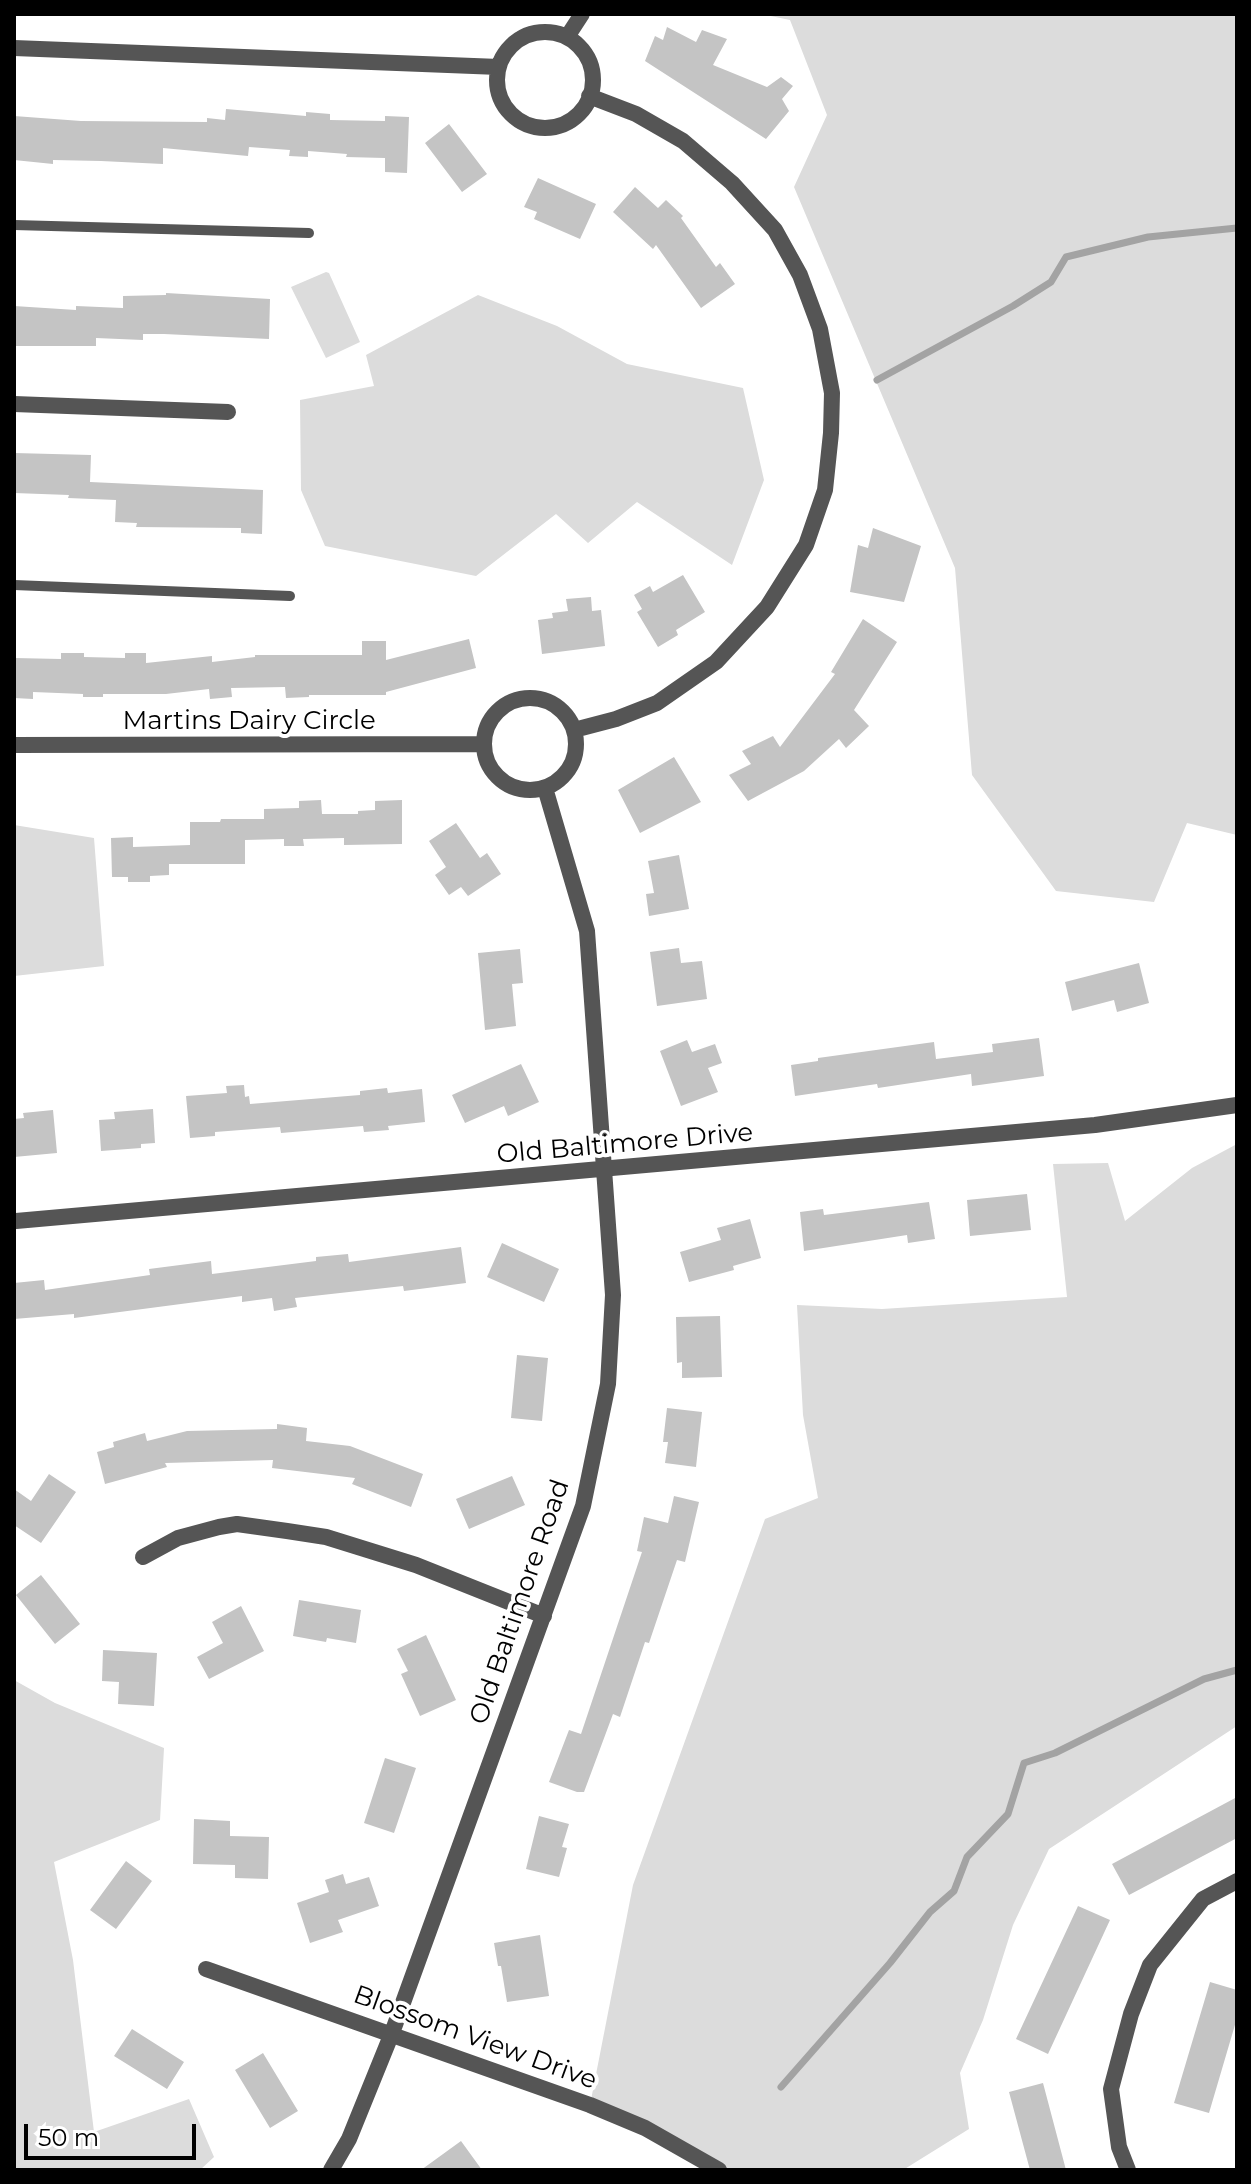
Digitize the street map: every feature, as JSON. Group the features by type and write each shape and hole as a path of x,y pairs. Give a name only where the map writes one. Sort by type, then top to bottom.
{"street":[{"path":"567,37 582,14"},
{"path":"542,32 567,37 581,48 593,74 593,88 584,108 568,122 548,128 531,126 516,119 502,102 498,90 499,67 508,50 522,38 542,32"},
{"path":"14,48 499,67"},
{"path":"574,730 616,719 657,703 716,662 767,607 806,545 825,490 832,393 820,329 800,275 775,230 732,183 683,141 636,114 589,96"},
{"path":"14,404 228,412"},
{"path":"530,698 550,702 565,714 574,730 576,747 570,767 559,780 545,788 523,790 502,781 489,765 484,744 487,726 496,713 511,702 530,698"},
{"name":"Martins Dairy Circle","path":"14,745 484,744"},
{"name":"Old Baltimore Road","path":"331,2170 349,2139 392,2033 583,1506 608,1384 613,1295 587,931 545,788"},
{"name":"Old Baltimore Drive","path":"16,1221 1095,1125 1237,1105"},
{"path":"143,1557 178,1538 219,1527 237,1524 287,1531 326,1537 416,1565 544,1616"},
{"path":"1128,2170 1119,2147 1111,2089 1136,2002 1150,1965 1203,1899 1237,1881"},
{"name":"Blossom View Drive","path":"206,1969 392,2033 645,2128 719,2170"}],"lane":[{"path":"14,225 309,233"},
{"path":"14,585 290,596"}],"shaded area":[{"path":"761,14 1237,14 1237,835 1187,823 1154,902 1056,891 972,775 955,568 794,187 827,115 790,20"},
{"path":"326,272 360,342 326,358 291,287"},
{"path":"478,295 557,326 627,364 743,388 764,480 732,565 637,502 588,543 556,514 476,576 325,546 301,490 300,400 374,386 366,355"},
{"path":"14,825 94,838 104,966 14,976"},
{"path":"1237,1144 1237,1726 1049,1849 1013,1925 983,2020 960,2073 969,2129 903,2170 719,2170 590,2105 633,1885 765,1519 818,1498 803,1415 797,1305 882,1309 1067,1297 1053,1164 1108,1163 1125,1221 1192,1168"},
{"path":"14,1680 55,1703 164,1748 160,1820 54,1862 73,1960 94,2132 189,2099 214,2157 200,2170 14,2170"}],"building":[{"path":"667,27 696,42 702,30 727,39 713,65 767,87 781,77 793,86 782,99 789,111 766,139 645,61 655,36 663,40"},
{"path":"226,109 306,116 306,112 330,114 330,120 385,121 385,116 409,117 407,173 385,172 385,158 346,157 347,154 308,151 308,157 289,156 290,150 249,147 248,156 163,148 163,164 53,160 53,164 14,160 14,116 81,121 207,122 207,118 225,120"},
{"path":"449,124 487,174 462,192 425,143"},
{"path":"538,178 596,204 580,239 534,219 537,212 524,207"},
{"path":"635,187 658,208 666,200 683,216 681,218 716,267 720,263 735,284 701,308 656,245 653,249 613,212"},
{"path":"166,293 270,299 269,339 143,334 143,340 96,338 96,346 14,346 14,306 76,310 76,306 123,308 123,296"},
{"path":"14,453 91,455 90,482 263,490 262,534 241,533 241,528 136,527 137,523 115,522 116,500 14,493"},
{"path":"873,528 921,546 904,602 850,592 858,545 868,548"},
{"path":"683,575 705,612 676,630 678,635 658,647 637,612 642,609 634,595 650,586 653,592"},
{"path":"591,597 592,611 601,610 605,646 542,654 538,620 553,618 552,613 568,611 566,599"},
{"path":"863,619 897,642 854,710 869,726 846,748 839,739 804,771 748,801 729,775 751,764 742,751 773,736 780,747 835,674 831,672"},
{"path":"469,639 476,668 386,692 386,695 286,698 285,687 231,688 232,697 210,699 209,689 166,694 103,694 103,697 33,692 33,699 14,698 14,658 61,659 61,653 84,653 84,657 125,658 125,653 146,653 146,663 212,656 212,662 255,655 362,655 362,641 386,641 386,660"},
{"path":"674,757 701,802 640,833 618,790"},
{"path":"321,800 322,814 358,814 358,811 375,810 375,801 402,800 402,844 344,845 344,838 303,839 304,846 284,846 284,839 245,840 245,864 169,864 169,875 150,876 150,882 128,882 128,877 112,877 111,838 133,837 133,847 190,845 190,822 264,819 264,809 299,808 299,801"},
{"path":"456,823 480,858 487,853 501,874 468,896 461,887 449,895 435,875 446,867 429,841"},
{"path":"679,855 689,909 649,916 646,894 654,893 648,861"},
{"path":"679,948 681,963 702,961 707,999 657,1006 650,952"},
{"path":"520,949 523,983 512,984 516,1026 485,1030 478,953"},
{"path":"1139,963 1149,1003 1117,1012 1114,1000 1072,1011 1065,982"},
{"path":"1039,1038 1044,1076 972,1086 971,1074 795,1096 791,1065 818,1061 818,1058 934,1042 936,1059 993,1052 992,1044"},
{"path":"687,1040 692,1052 715,1044 722,1063 708,1068 718,1092 681,1106 660,1051"},
{"path":"521,1064 539,1102 508,1116 504,1106 465,1123 452,1095"},
{"path":"244,1085 245,1097 249,1096 250,1104 360,1095 360,1091 387,1088 388,1093 422,1089 425,1122 364,1132 363,1126 281,1133 280,1127 215,1132 215,1136 190,1138 186,1096 227,1093 226,1086"},
{"path":"153,1109 155,1143 141,1144 141,1148 101,1151 99,1120 115,1119 114,1112"},
{"path":"53,1110 57,1153 14,1157 14,1119 24,1118 23,1113"},
{"path":"1027,1194 1031,1230 970,1236 967,1200"},
{"path":"929,1202 935,1239 908,1243 907,1235 804,1251 800,1212 823,1209 824,1215"},
{"path":"750,1219 761,1258 733,1266 734,1270 689,1282 680,1252 721,1240 717,1228"},
{"path":"502,1243 559,1269 544,1302 487,1277"},
{"path":"461,1247 466,1283 404,1291 403,1286 295,1298 297,1307 274,1311 272,1298 242,1302 242,1296 74,1318 74,1314 14,1319 14,1283 44,1280 45,1290 150,1275 149,1269 211,1261 212,1274 316,1261 316,1257 348,1254 349,1262"},
{"path":"720,1316 722,1377 682,1378 682,1362 677,1363 676,1317"},
{"path":"517,1355 548,1358 542,1421 511,1418"},
{"path":"667,1408 702,1412 696,1467 665,1463 668,1442 663,1442"},
{"path":"277,1424 307,1428 306,1441 350,1446 423,1474 411,1507 352,1484 355,1478 272,1468 273,1460 165,1463 167,1467 105,1484 97,1452 114,1447 113,1442 145,1433 147,1441 187,1431 277,1429"},
{"path":"49,1474 76,1492 41,1543 14,1525 14,1489 31,1501"},
{"path":"512,1476 525,1505 469,1529 456,1499"},
{"path":"674,1496 699,1502 685,1562 677,1560 620,1717 613,1714 584,1792 549,1782 569,1730 581,1734 642,1552 637,1551 644,1517 668,1523"},
{"path":"41,1575 80,1624 55,1644 16,1595"},
{"path":"299,1600 361,1610 356,1643 293,1636"},
{"path":"241,1606 264,1651 209,1679 197,1657 223,1643 212,1622"},
{"path":"426,1635 456,1700 420,1716 401,1674 408,1671 397,1649"},
{"path":"103,1650 157,1653 154,1706 118,1704 119,1682 102,1681"},
{"path":"385,1758 416,1768 394,1833 364,1823"},
{"path":"1237,1797 1237,1838 1129,1895 1112,1864"},
{"path":"539,1816 569,1824 562,1847 567,1848 559,1877 526,1869"},
{"path":"194,1819 230,1821 230,1836 269,1837 268,1879 235,1878 235,1865 193,1864"},
{"path":"126,1861 152,1881 116,1929 90,1910"},
{"path":"343,1874 346,1884 369,1877 379,1906 338,1920 343,1932 310,1943 297,1903 329,1892 325,1880"},
{"path":"1078,1906 1110,1920 1048,2054 1016,2039"},
{"path":"540,1935 549,1996 507,2002 494,1943"},
{"path":"1210,1982 1237,1990 1237,2018 1209,2113 1174,2103"},
{"path":"132,2029 184,2062 167,2089 114,2056"},
{"path":"263,2053 298,2111 270,2128 235,2070"},
{"path":"1043,2083 1066,2170 1030,2170 1009,2092"},
{"path":"461,2141 482,2170 421,2170"}],"waterway":[{"path":"877,380 1051,282 1066,257 1148,237 1237,228"},
{"path":"781,2087 890,1963 930,1912 954,1891 967,1857 1008,1814 1024,1763 1055,1753 1204,1679 1237,1670"}]}
